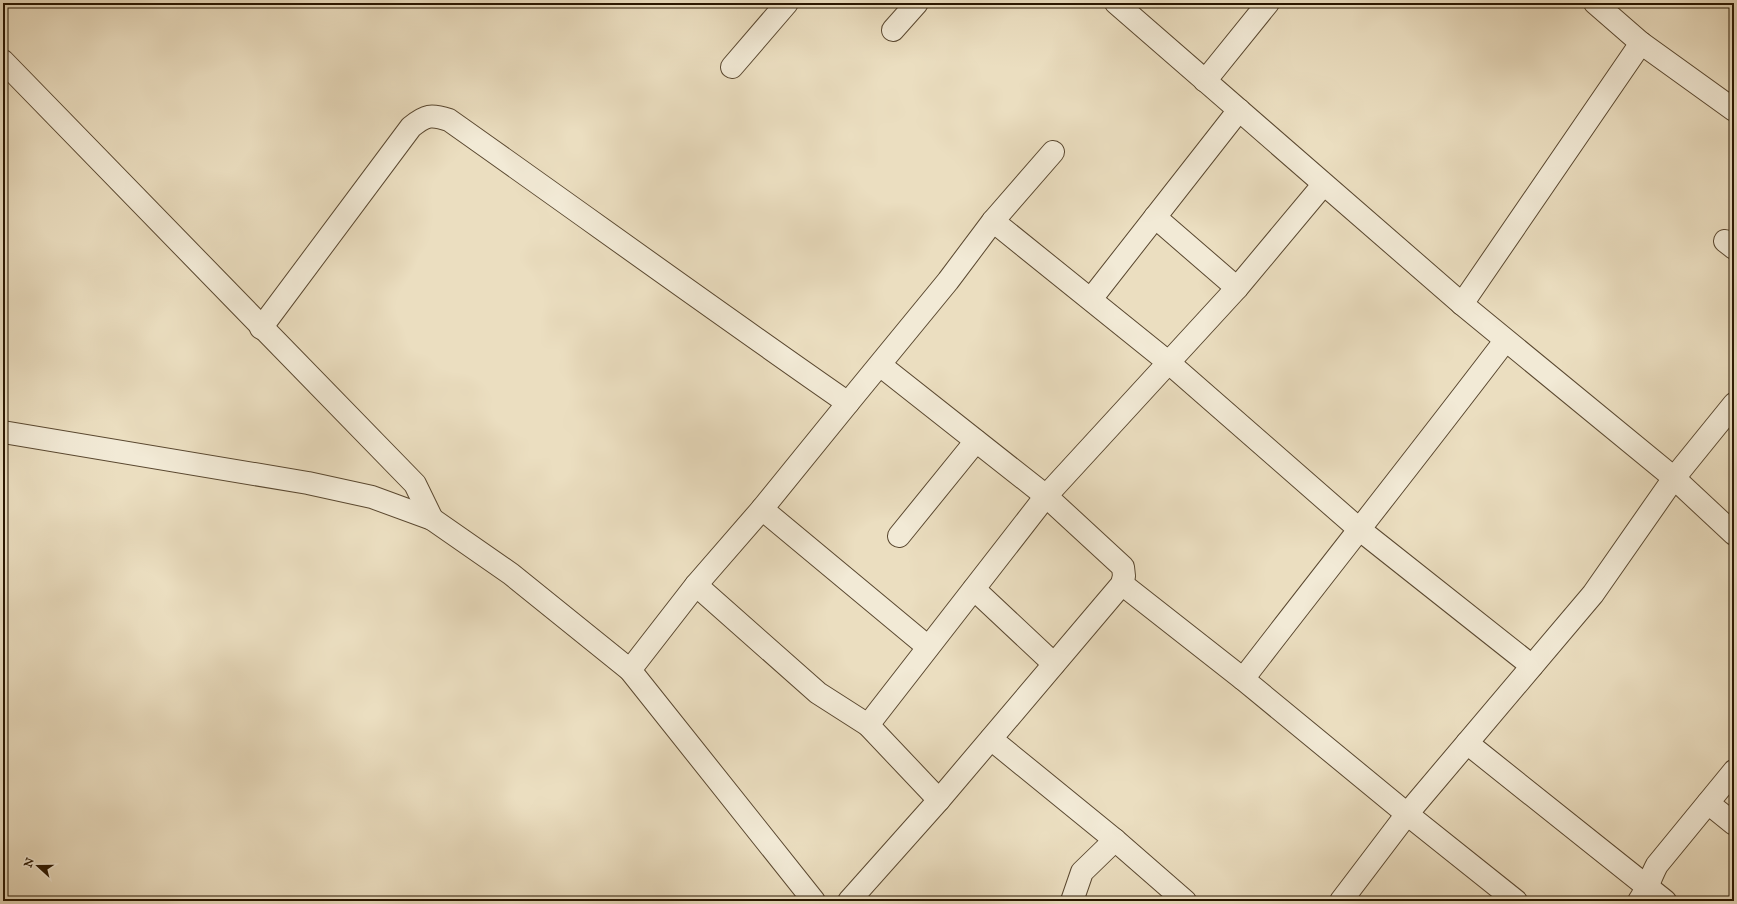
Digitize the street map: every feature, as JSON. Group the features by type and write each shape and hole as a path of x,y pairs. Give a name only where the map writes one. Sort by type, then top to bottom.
{"street":[{"path":"732,67 787,3"},
{"path":"893,30 917,3"},
{"path":"1116,3 1323,185 1401,250 1505,341 1674,478 1734,534"},
{"path":"1205,81 1268,3"},
{"path":"1598,4 1641,43 1734,110"},
{"path":"1462,304 1641,43"},
{"path":"3,61 415,484 432,519"},
{"path":"1091,299 1239,110"},
{"path":"262,328 411,127 421,119 434,115 449,120 617,238 712,309 848,403"},
{"path":"630,670 696,585 762,509 880,365 993,221 1053,152"},
{"path":"868,725 1046,496 1237,288 1323,185"},
{"path":"1155,217 1237,288"},
{"path":"993,221 1168,362 1359,529 1532,666"},
{"path":"1243,679 1505,341"},
{"path":"849,901 940,800 1122,584 1124,576 1123,567 1046,496 880,365"},
{"path":"1347,899 1407,814 1593,594 1674,478 1734,404"},
{"path":"3,432 315,485 372,497 432,519 511,574 630,670 814,901"},
{"path":"899,536 976,441"},
{"path":"762,509 928,647"},
{"path":"1122,584 1243,679 1407,814 1516,901"},
{"path":"696,585 818,693 868,725 940,800"},
{"path":"974,588 1054,664"},
{"path":"991,739 1115,840 1185,901"},
{"path":"1467,743 1644,894 1665,901"},
{"path":"1644,894 1657,865 1734,771"},
{"path":"1708,803 1734,824"},
{"path":"1072,901 1082,872 1115,840"}]}
